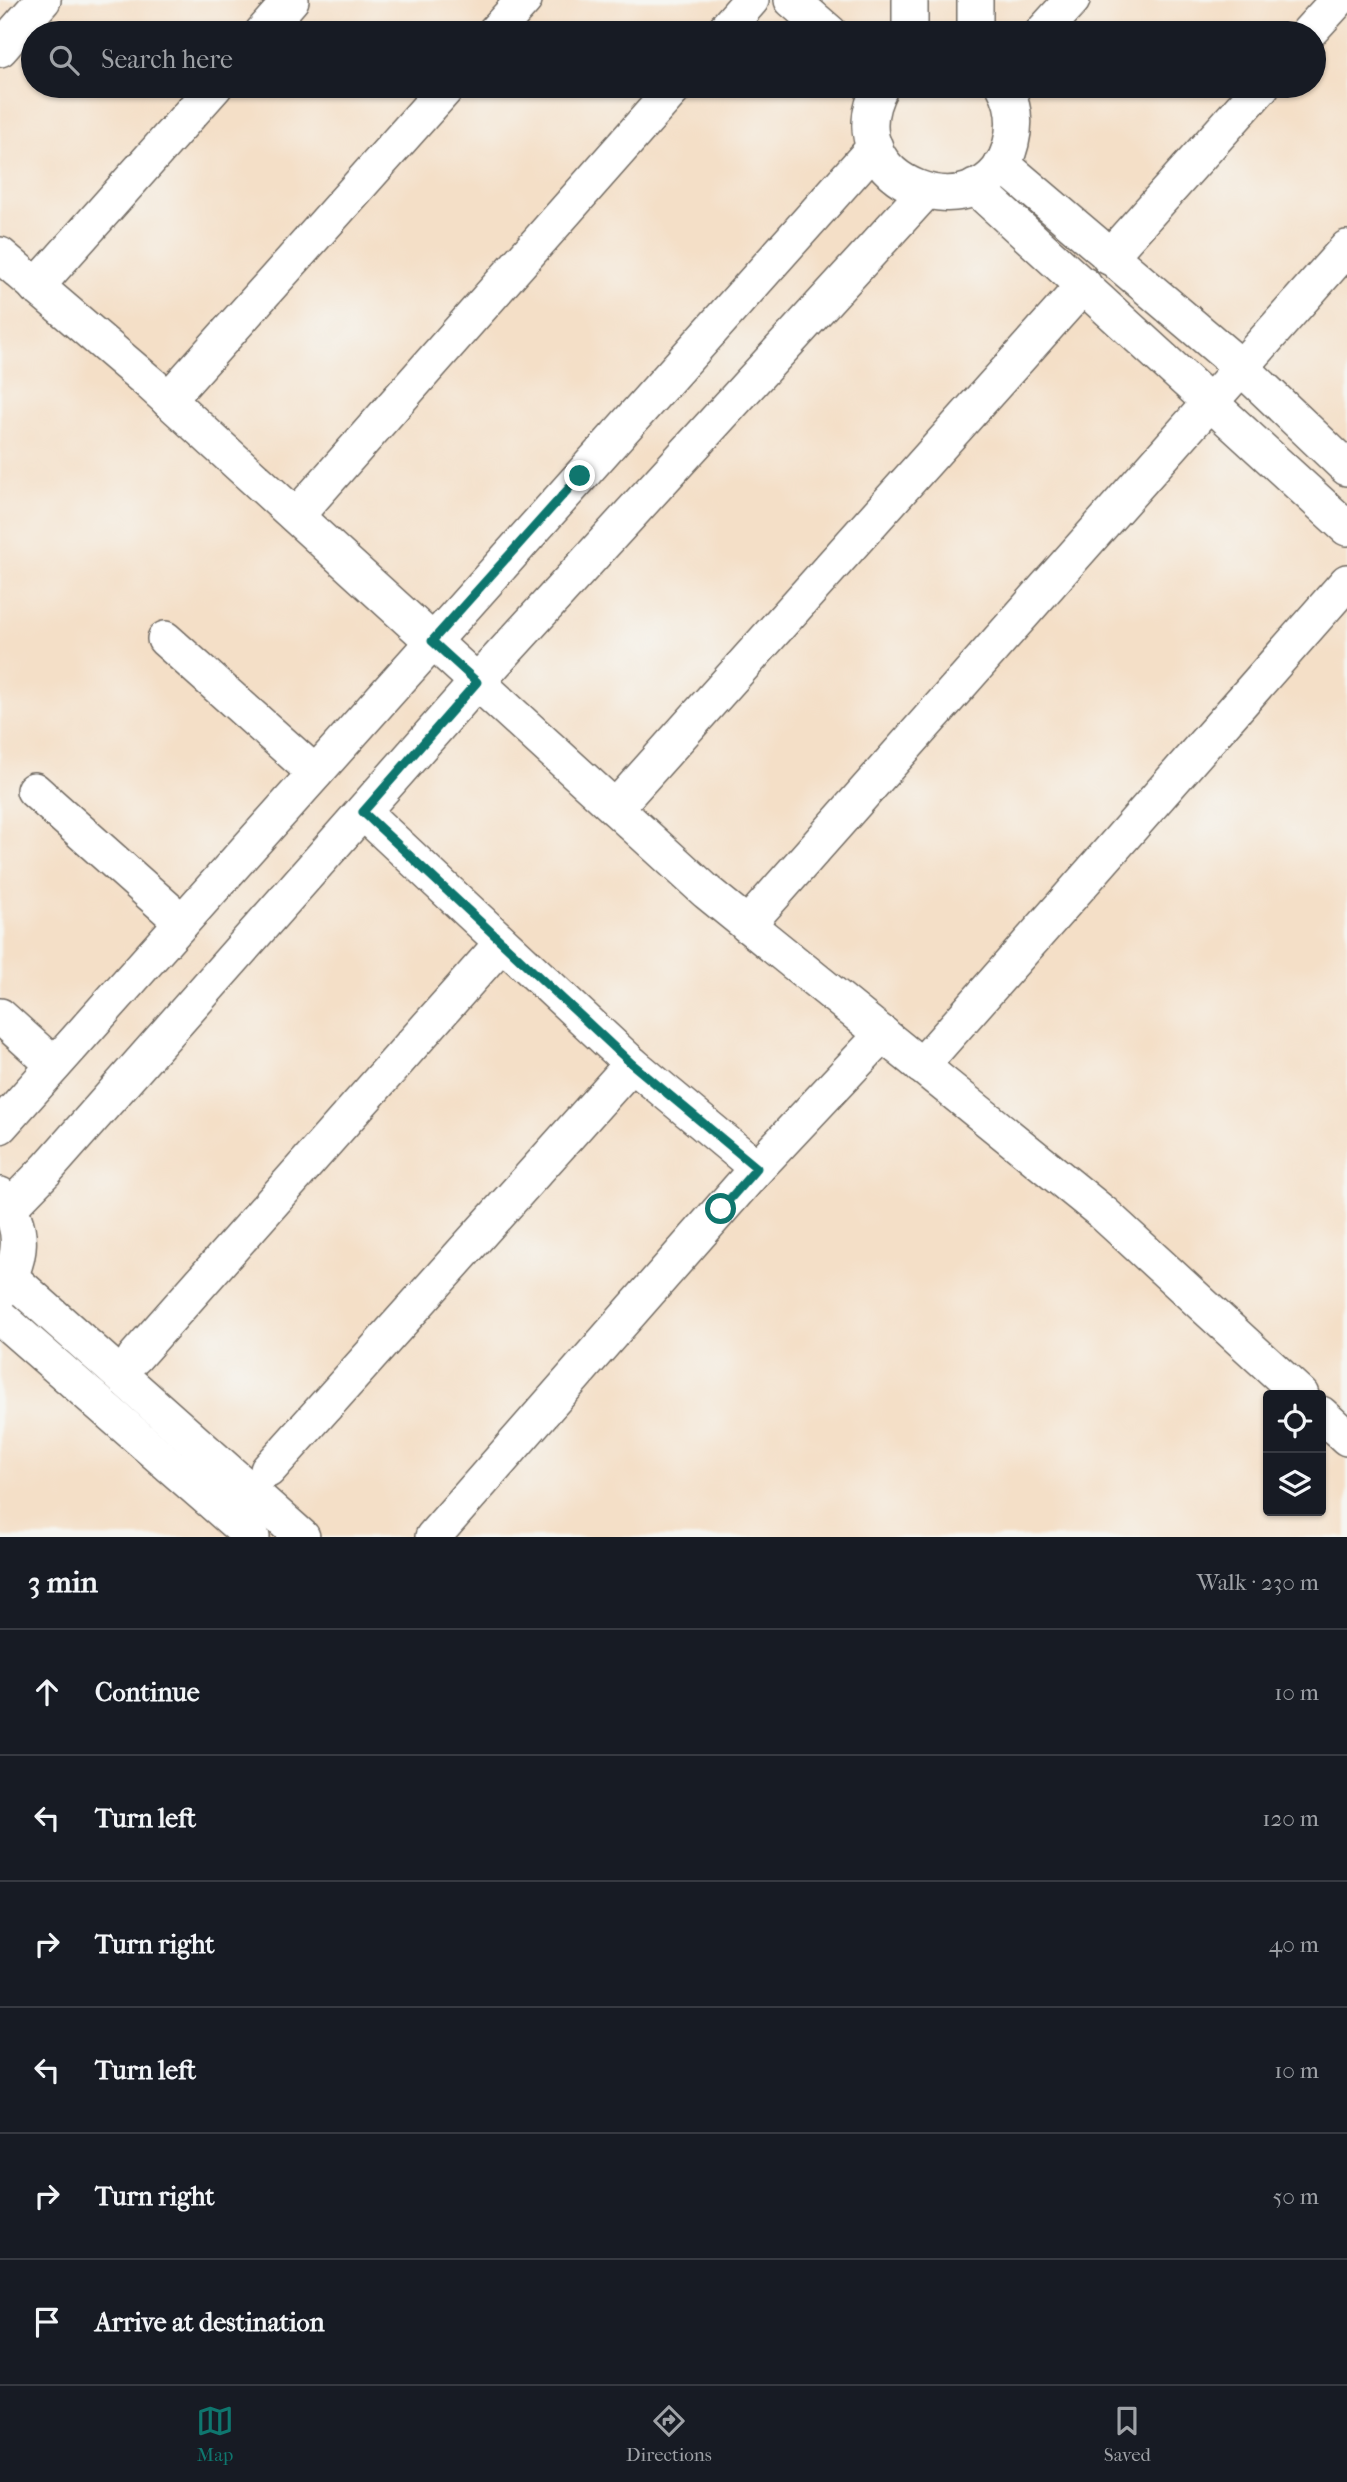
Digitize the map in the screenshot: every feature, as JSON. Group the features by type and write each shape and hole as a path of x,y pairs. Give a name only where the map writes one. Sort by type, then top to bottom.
{"street":[{"path":"25,21 43,0"},
{"path":"273,21 292,0"},
{"path":"505,21 524,0"},
{"path":"733,21 751,0"},
{"path":"792,0 816,21"},
{"path":"910,0 910,21"},
{"path":"975,0 975,21"},
{"path":"1053,21 1072,0"},
{"path":"1319,21 1338,0"},
{"path":"0,49 21,25"},
{"path":"36,287 204,98"},
{"path":"168,400 437,98"},
{"path":"296,516 665,98"},
{"path":"877,98 871,113 875,147 894,176 925,192 942,194 975,187 1002,164 1014,130 1014,112 1009,98"},
{"path":"1109,257 1251,98"},
{"path":"0,1126 875,147"},
{"path":"1002,164 1241,368 1347,468"},
{"path":"975,187 1211,400 1347,528"},
{"path":"302,1537 6,1285 20,1243 5,1201 57,1159 477,682 925,192"},
{"path":"747,925 1347,248"},
{"path":"0,255 168,400 747,925 1103,1213 1296,1390"},
{"path":"615,808 1084,285"},
{"path":"921,1066 1347,582"},
{"path":"165,639 315,773"},
{"path":"34,790 181,922"},
{"path":"363,812 632,1064 757,1168"},
{"path":"135,1357 502,943"},
{"path":"0,1016 54,1065"},
{"path":"433,1537 757,1168 883,1034"},
{"path":"268,1470 632,1064"},
{"path":"0,1317 252,1537"},
{"path":"1326,1418 1347,1438"}],"route":[{"path":"580,476 432,641 477,682 363,812 632,1064 757,1168 721,1209"}]}
